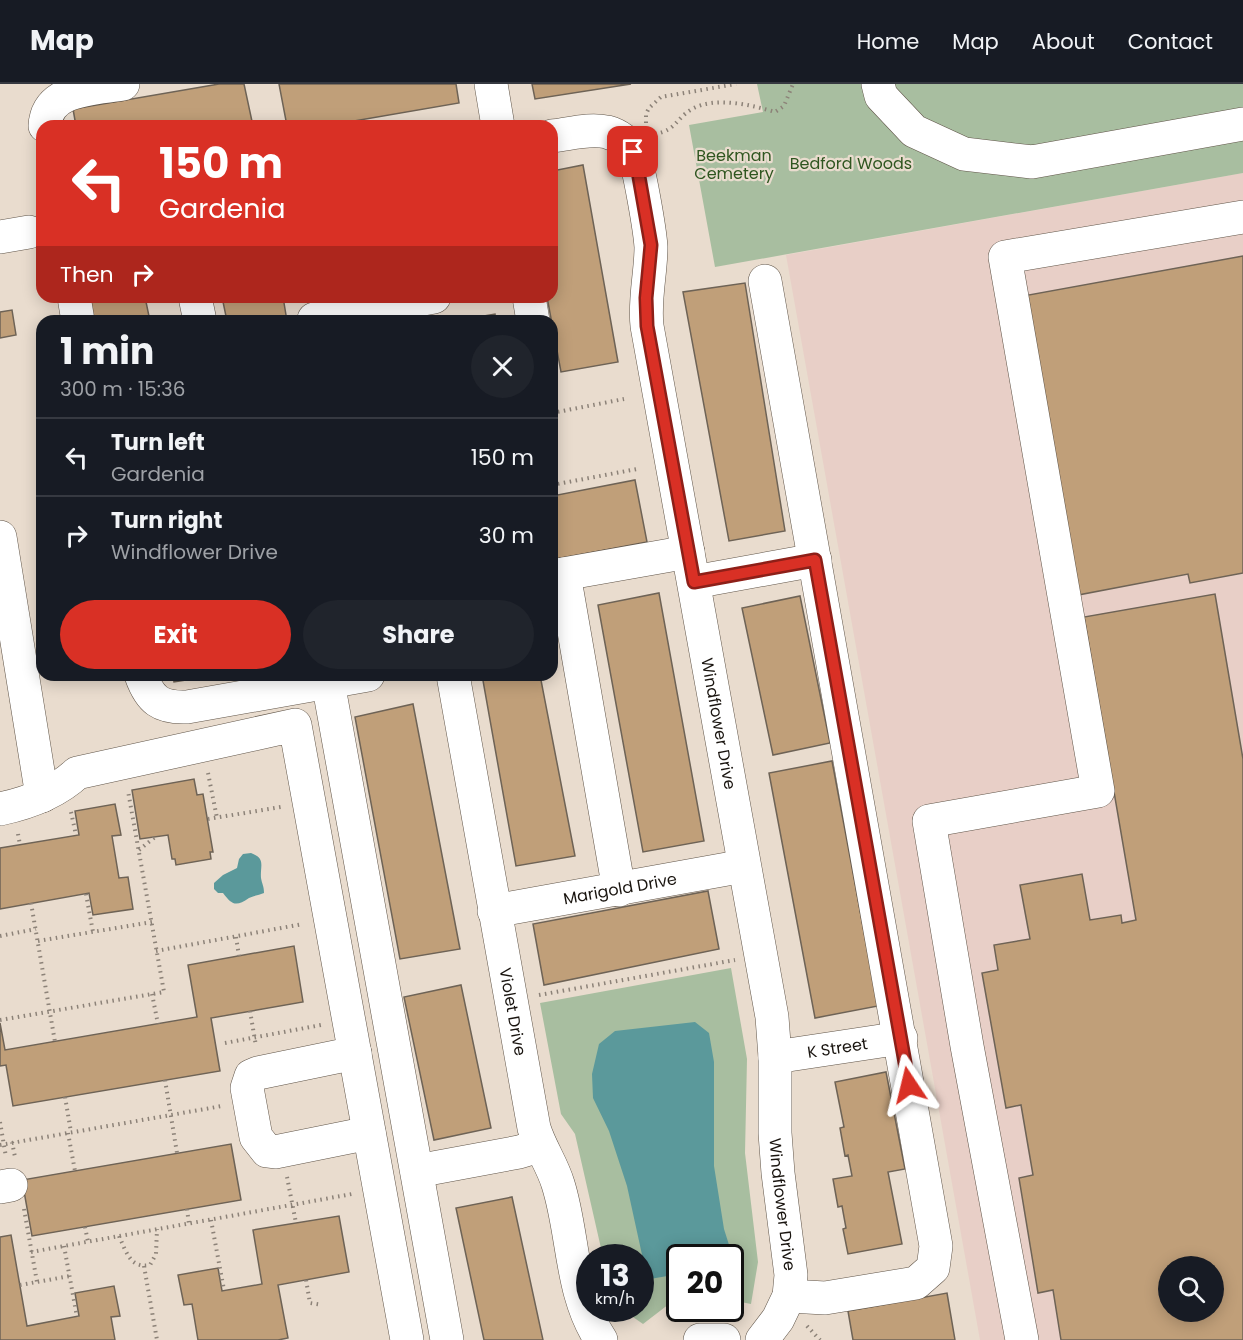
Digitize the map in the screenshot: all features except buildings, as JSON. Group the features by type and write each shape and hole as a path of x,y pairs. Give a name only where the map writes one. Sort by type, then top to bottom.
{"street":[{"path":"47,120 50,109 57,100 69,93 123,84"},
{"path":"491,84 497,120"},
{"path":"878,84 881,96 914,131 964,154 1032,162 1243,124"},
{"name":"Windflower Drive","path":"558,135 591,130 608,132 618,136 627,144 636,160 651,245 646,305 647,326 772,1017 778,1173 791,1275 789,1296 778,1319 762,1340"},
{"path":"1022,1340 967,1046 929,821 1098,791 1005,257 1243,217"},
{"path":"765,281 901,1038 936,1246 933,1268 916,1283 825,1298 789,1296"},
{"path":"312,312 385,303"},
{"path":"0,537 42,796"},
{"path":"620,890 558,575 815,560"},
{"path":"143,681 147,691 158,702 171,708 334,681"},
{"name":"Violet Drive","path":"454,681 529,1108 539,1146 558,1184 578,1283 593,1329 601,1340"},
{"path":"328,682 447,1340"},
{"path":"0,808 42,796 66,784 77,773 295,725 407,1340"},
{"name":"Marigold Drive","path":"494,911 744,866"},
{"name":"K Street","path":"775,1057 901,1038"},
{"path":"355,1053 255,1087 256,1137 267,1151 282,1151 369,1133"},
{"path":"417,1171 519,1152 539,1146"},
{"path":"700,1340 724,1340"}],"path":[{"path":"647,126 646,114 653,102 661,97 736,84"},
{"path":"666,132 694,108 715,103 735,102 775,112 784,106 793,84"},
{"path":"558,411 624,399"},
{"path":"558,484 637,469"},
{"path":"202,746 217,818"},
{"path":"0,1020 164,992 124,763"},
{"path":"208,819 309,802"},
{"path":"139,850 155,837"},
{"path":"86,894 93,932"},
{"path":"31,903 55,1042"},
{"path":"156,951 330,920"},
{"path":"38,942 152,922"},
{"path":"0,936 36,929"},
{"path":"236,936 239,956"},
{"path":"532,996 738,959"},
{"path":"152,994 158,1024"},
{"path":"2,1144 171,1114 255,1087 254,1038 250,1011"},
{"path":"225,1043 348,1020"},
{"path":"165,1080 177,1153"},
{"path":"65,1098 75,1171"},
{"path":"0,1122 5,1186"},
{"path":"282,1151 296,1223"},
{"path":"31,1252 380,1189"},
{"path":"187,1209 189,1224"},
{"path":"211,1220 224,1290"},
{"path":"85,1227 88,1242"},
{"path":"119,1236 132,1262 139,1266 150,1265 156,1254 157,1229"},
{"path":"64,1246 77,1317"},
{"path":"144,1266 157,1340"},
{"path":"20,1285 70,1276"},
{"path":"306,1280 310,1303 322,1305"},
{"path":"807,1326 820,1340"}],"shaded area":[{"path":"1243,173 1243,1340 980,1340 786,255"}],"green space":[{"name":"Bedford Woods","path":"757,84 1243,84 1243,173 715,267 689,125 763,112"},
{"path":"731,968 747,1059 745,1153 758,1262 751,1304 744,1303 744,1244 666,1244 666,1306 654,1316 654,1244 600,1244 575,1134 561,1114 540,1003"}],"water":[{"path":"251,853 260,860 264,893 237,904 223,893 218,893 214,889 214,883 237,868 243,854"},
{"path":"695,1022 709,1033 714,1062 714,1166 724,1229 729,1244 666,1244 666,1276 654,1278 654,1244 640,1244 627,1186 609,1131 593,1098 592,1074 599,1044 615,1031"}],"route":[{"path":"633,152 651,245 646,298 647,326 694,582 815,560 909,1085"}],"park label":[{"name":"Beekman Cemetery","path":"734,164"}]}
